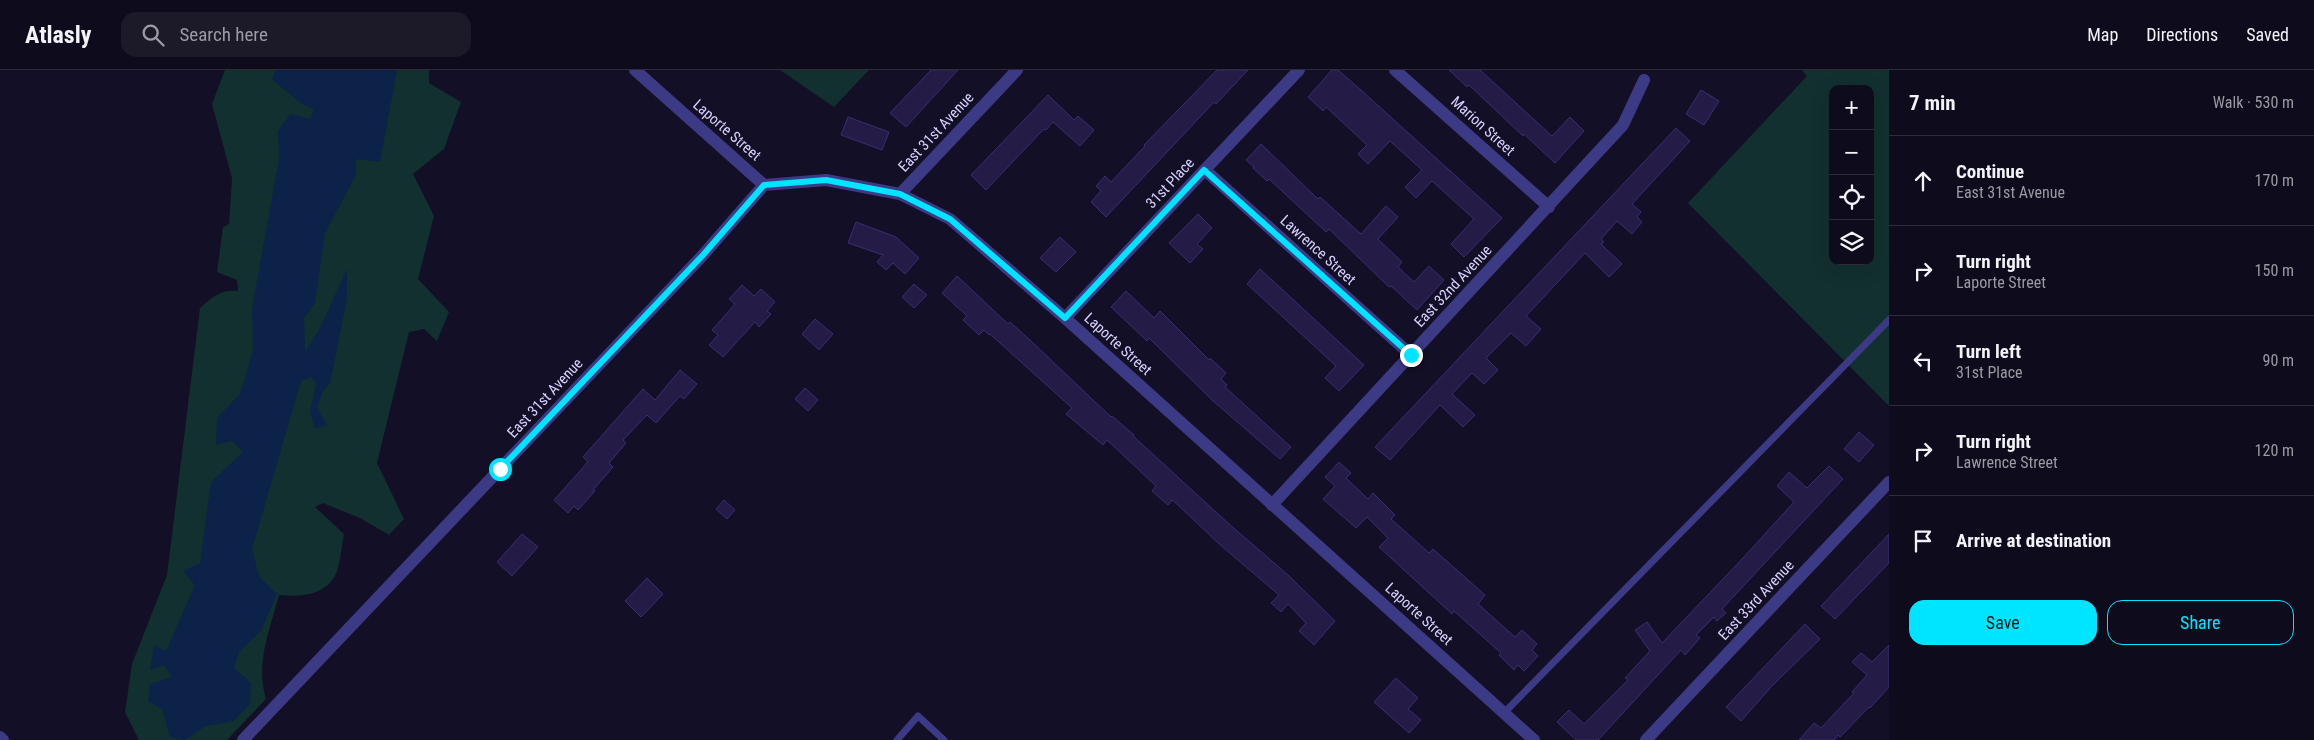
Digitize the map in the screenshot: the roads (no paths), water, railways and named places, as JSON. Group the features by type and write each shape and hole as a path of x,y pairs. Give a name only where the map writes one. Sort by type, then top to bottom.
{"street":[{"name":"Laporte Street","path":"635,70 764,185 826,180 900,194 950,219 1065,318 1534,740"},
{"name":"East 31st Avenue","path":"900,194 1017,70"},
{"name":"31st Place","path":"1065,318 1299,70"},
{"name":"Marion Street","path":"1395,70 1549,207"},
{"name":"East 32nd Avenue","path":"1272,505 1623,125 1644,80"},
{"name":"Lawrence Street","path":"1204,170 1411,355"},
{"name":"East 31st Avenue","path":"243,740 703,255 764,185"},
{"name":"East 33rd Avenue","path":"1646,740 1889,482"},
{"path":"0,737 3,740"}],"lane":[{"path":"1504,713 1889,320"},
{"path":"897,740 918,716 944,740"}],"water":[{"path":"276,70 397,70 380,162 356,159 356,175 325,233 315,303 304,318 305,352 320,328 347,269 347,298 330,383 323,391 317,407 327,425 315,429 310,412 316,383 311,377 301,381 252,549 259,576 277,594 261,631 239,652 234,668 251,683 250,704 234,721 206,726 185,740 170,737 162,709 148,701 150,684 172,677 164,665 150,670 154,645 166,651 195,585 183,571 200,563 211,482 243,452 232,441 216,445 217,418 240,394 253,350 252,309 279,159 278,131 290,114 310,119 314,110 300,103 272,79"}]}
